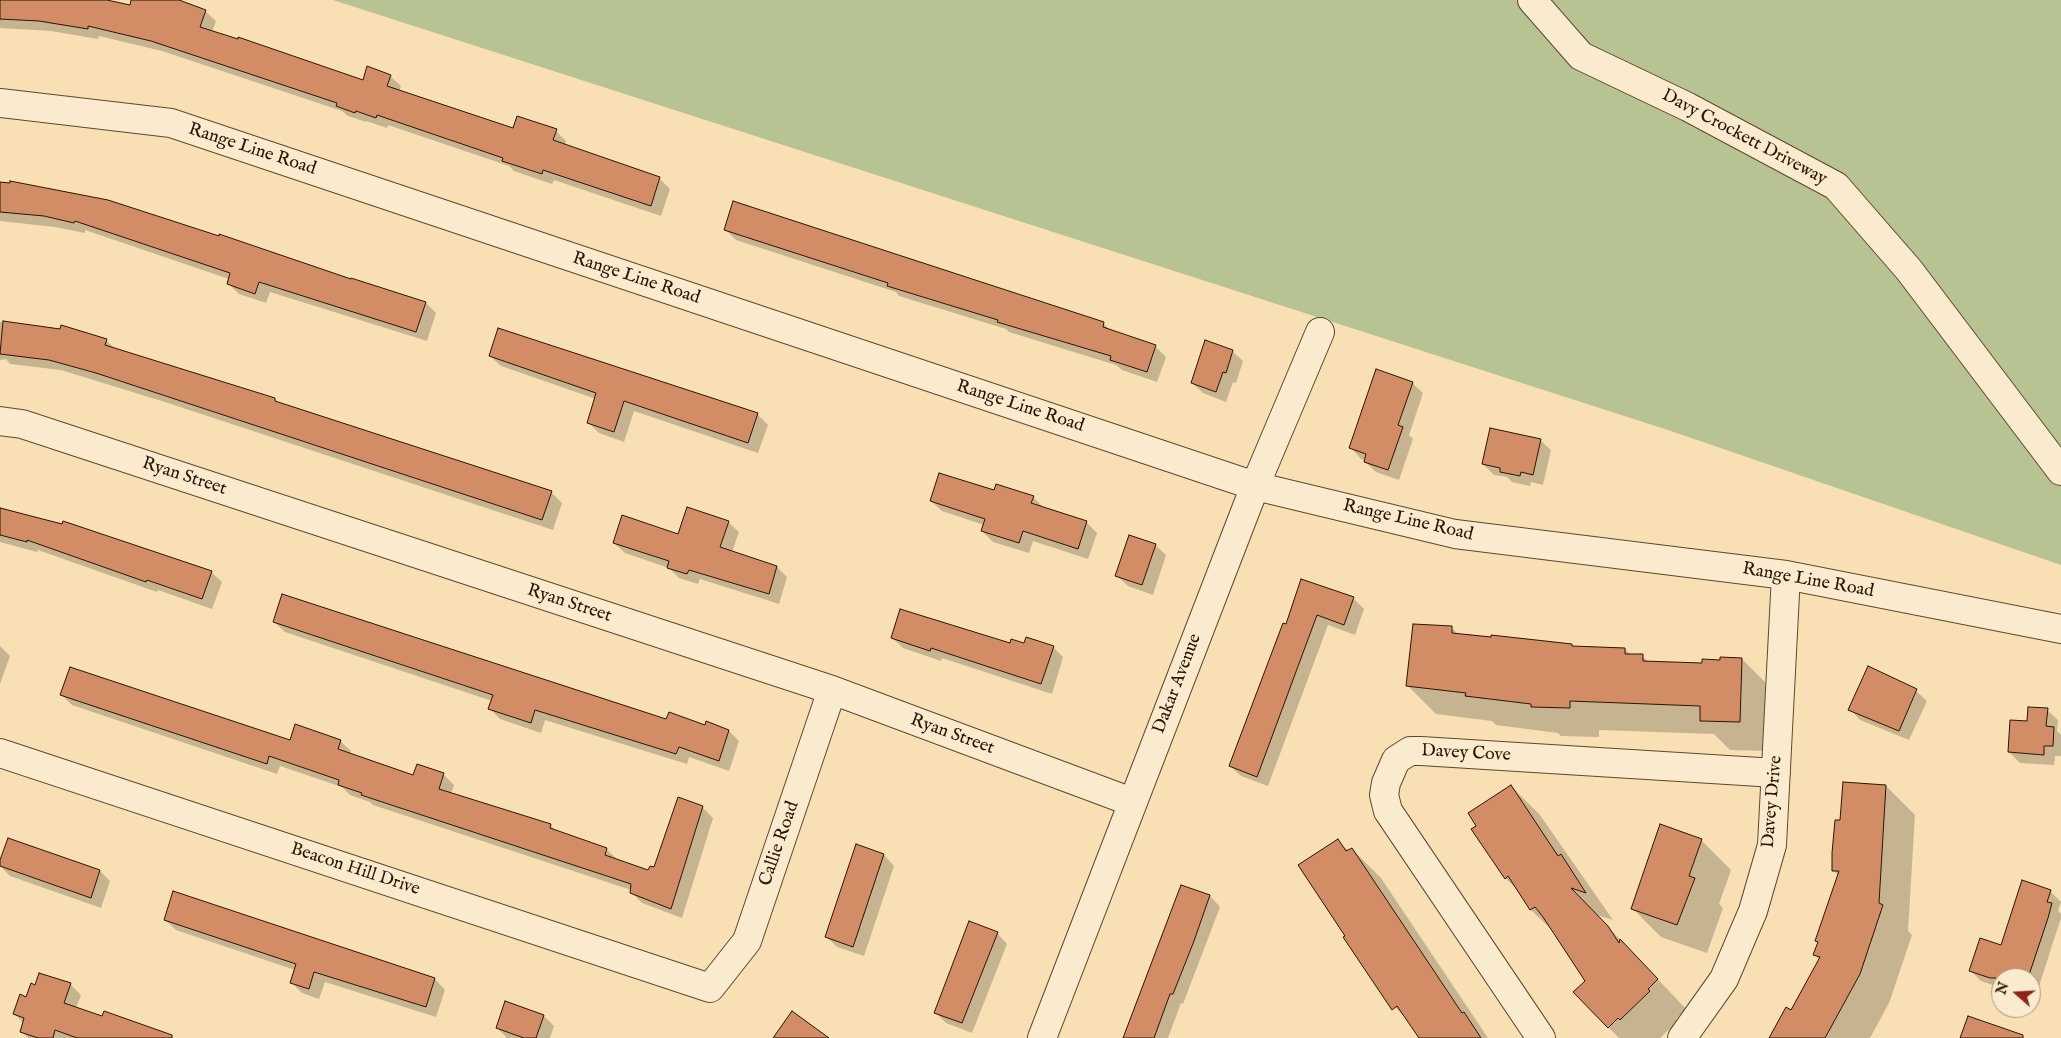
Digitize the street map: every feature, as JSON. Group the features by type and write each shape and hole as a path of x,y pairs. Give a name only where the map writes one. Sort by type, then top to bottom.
{"street":[{"name":"Davy Crockett Driveway","path":"1532,0 1581,56 1688,107 1836,186 1909,270 2061,471"},
{"name":"Range Line Road","path":"0,102 171,123 1255,486 1455,534 1786,575 2061,629"},
{"name":"Dakar Avenue","path":"1042,1038 1255,486 1320,332"},
{"name":"Ryan Street","path":"0,421 22,424 832,690 1132,802"},
{"name":"Davey Drive","path":"1682,1038 1724,979 1753,910 1772,845 1786,575"},
{"name":"Callie Road","path":"710,988 747,941 832,690"},
{"name":"Davey Cove","path":"1541,1038 1388,811 1384,795 1390,771 1396,760 1410,752 1421,750 1776,773"},
{"name":"Beacon Hill Drive","path":"0,753 710,988"}],"green space":[{"path":"333,0 2061,0 2061,565 1671,431"}],"building":[{"path":"0,0 107,0 130,5 131,0 179,0 206,10 200,27 238,39 238,37 363,80 367,66 391,75 387,86 513,128 517,116 557,129 553,140 660,177 651,206 543,170 542,174 502,161 503,158 377,115 376,118 356,111 355,113 336,106 337,103 151,41 88,26 88,29 39,21 0,19"},
{"path":"10,181 108,200 219,236 219,234 351,279 426,302 416,332 259,282 255,294 227,284 230,273 75,221 74,223 44,216 0,212 0,182 10,183"},
{"path":"733,201 1104,322 1103,327 1156,345 1147,372 1110,360 1111,356 997,322 998,320 887,286 888,283 724,230"},
{"path":"3,321 60,329 61,325 107,339 105,345 275,398 275,401 552,491 542,520 96,373 49,360 0,354"},
{"path":"498,328 758,413 748,443 624,401 614,432 587,423 596,393 489,356"},
{"path":"1205,340 1233,350 1226,373 1223,372 1216,392 1191,383"},
{"path":"1376,369 1413,382 1398,425 1403,427 1388,470 1364,462 1366,454 1349,448"},
{"path":"1490,428 1541,439 1533,475 1521,472 1520,476 1500,472 1500,468 1482,464"},
{"path":"939,473 994,490 996,484 1034,496 1031,503 1087,521 1078,549 1023,531 1019,543 981,531 985,519 930,501"},
{"path":"687,507 729,521 720,547 777,566 769,594 689,570 687,574 667,568 669,561 613,543 622,515 678,534"},
{"path":"0,508 62,524 63,521 212,571 202,599 147,580 146,582 27,540 27,542 0,535"},
{"path":"1129,535 1156,544 1142,585 1115,576"},
{"path":"1301,579 1354,597 1344,625 1317,615 1257,777 1229,766 1283,623 1286,624"},
{"path":"282,594 666,719 669,712 705,725 706,721 729,730 719,761 679,747 676,754 535,710 531,723 488,709 493,695 273,622"},
{"path":"900,609 1010,643 1011,639 1024,643 1026,637 1054,646 1041,684 931,648 930,651 891,638"},
{"path":"1413,624 1452,626 1452,633 1491,637 1491,635 1572,644 1572,646 1625,648 1625,654 1643,654 1643,661 1702,663 1702,659 1720,660 1720,657 1742,658 1740,722 1700,721 1700,706 1570,701 1570,708 1531,707 1531,704 1465,696 1466,693 1406,686"},
{"path":"1868,666 1917,689 1899,731 1848,710"},
{"path":"70,667 290,740 295,724 341,740 338,749 413,775 417,764 444,773 439,789 551,824 550,828 607,848 605,855 648,870 650,866 654,867 678,797 703,806 671,909 630,893 631,884 361,795 362,793 338,785 339,780 269,756 267,764 60,695"},
{"path":"2028,707 2048,708 2046,726 2054,727 2053,746 2044,746 2044,755 2008,752 2010,720 2027,721"},
{"path":"1843,782 1886,785 1879,903 1883,905 1860,974 1825,1038 1769,1038 1786,1007 1791,1010 1820,957 1813,955 1818,942 1815,941 1839,871 1832,871 1832,853 1835,820 1840,820"},
{"path":"1511,785 1558,856 1561,854 1586,893 1571,888 1608,926 1619,943 1620,939 1658,979 1648,989 1650,991 1620,1020 1618,1018 1608,1028 1573,992 1585,981 1543,917 1535,907 1530,910 1508,876 1505,879 1471,829 1476,826 1468,813"},
{"path":"1660,824 1702,839 1689,876 1695,878 1677,925 1631,909"},
{"path":"8,838 100,870 91,898 0,866 0,860"},
{"path":"1338,839 1346,851 1352,848 1462,1013 1464,1012 1481,1038 1419,1038 1397,1006 1392,1010 1298,865"},
{"path":"856,844 884,854 853,947 825,937"},
{"path":"2022,880 2051,890 2047,902 2052,903 2031,968 1991,968 1991,978 1969,971 1980,938 2001,945"},
{"path":"1181,885 1210,895 1194,941 1173,994 1170,994 1154,1038 1123,1038"},
{"path":"173,891 435,978 426,1007 314,972 309,989 290,983 296,964 164,920"},
{"path":"969,921 998,932 962,1023 934,1013"},
{"path":"39,973 71,983 64,1003 102,1016 104,1011 172,1035 172,1038 77,1038 55,1030 53,1038 38,1038 20,1032 24,1018 13,1014 20,994 26,997 31,983 35,985"},
{"path":"505,1001 544,1015 536,1038 524,1038 496,1028"},
{"path":"792,1011 829,1038 773,1038"},
{"path":"1968,1016 2023,1035 2023,1038 1960,1038"}]}
